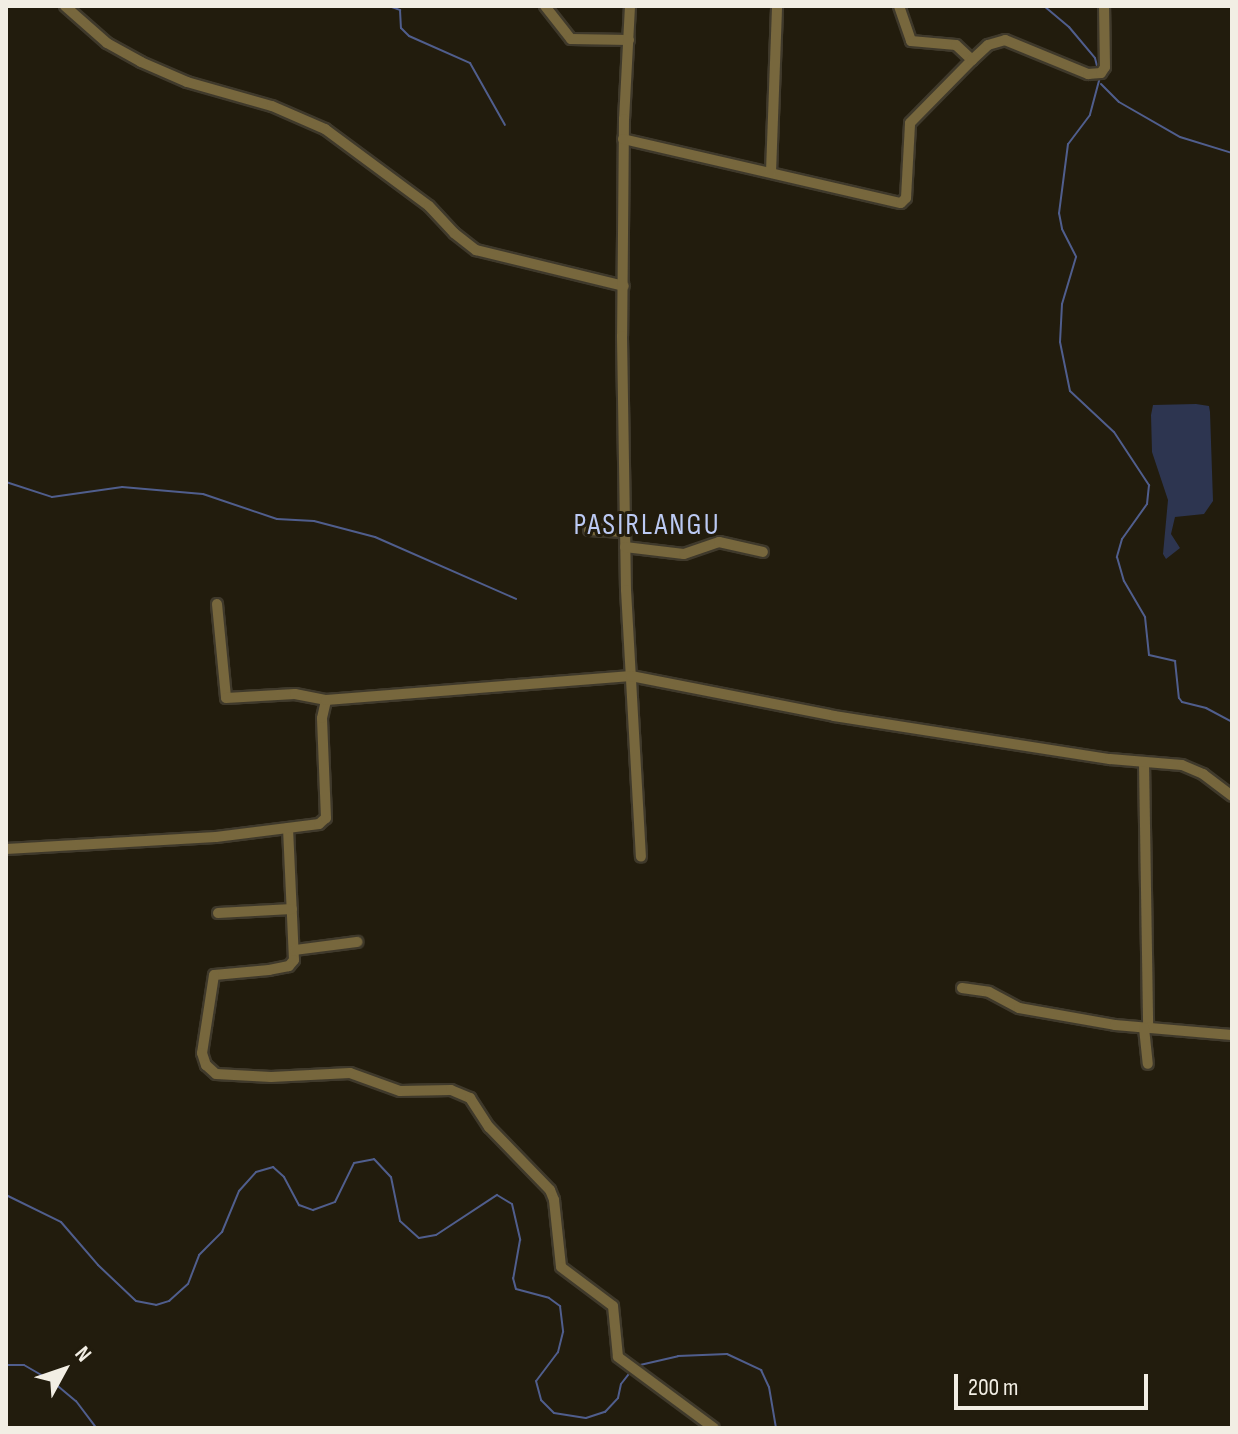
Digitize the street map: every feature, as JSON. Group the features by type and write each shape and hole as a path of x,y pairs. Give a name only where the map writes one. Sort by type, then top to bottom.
{"street":[{"path":"65,6 107,43 141,62 187,82 251,98 325,129 429,206 454,233 476,250 624,286"},
{"path":"545,6 571,39 629,40"},
{"path":"630,6 623,139 625,547 641,857"},
{"path":"771,172 777,6"},
{"path":"899,6 911,41 956,45 972,60"},
{"path":"623,139 902,202 906,198 910,123 972,60 994,42 1005,40 1088,74 1101,73 1105,67 1104,6"},
{"path":"589,530 625,532"},
{"path":"625,547 684,554 719,542 763,552"},
{"path":"217,604 226,698 295,694 326,700 631,676 834,716 1190,767 1232,796"},
{"path":"6,849 216,837 319,824 326,818 322,718 326,700"},
{"path":"1144,762 1148,1064"},
{"path":"288,828 295,950 289,966 214,975 202,1053 210,1070 216,1074 271,1077 350,1073 400,1091 451,1090 470,1098 489,1127 550,1190 561,1268 613,1306 618,1357 714,1428"},
{"path":"218,913 292,909"},
{"path":"295,950 357,942"},
{"path":"962,988 989,992 1019,1008 1146,1028 1232,1035"}],"shaded area":[{"path":"1153,405 1209,406 1213,501 1204,514 1175,517 1171,534 1180,548 1166,559 1163,554 1168,500 1152,452 1151,415"}],"waterway":[{"path":"389,6 400,10 401,28 409,36 470,63 505,125"},
{"path":"1044,6 1069,27 1095,58 1098,70"},
{"path":"1100,77 1090,115 1068,144 1059,213 1062,229 1076,257 1062,304 1060,342 1070,391 1114,432 1149,485 1147,504 1122,539 1117,557 1124,581 1145,617 1149,655 1175,661 1182,702 1206,708 1232,722"},
{"path":"1101,84 1119,102 1180,137 1232,153"},
{"path":"6,482 52,497 122,487 203,494 277,519 314,521 375,537 516,599"},
{"path":"6,1195 61,1222 98,1265 136,1301 156,1305 169,1301 188,1284 199,1255 222,1232 239,1191 256,1172 273,1167 284,1177 299,1205 313,1210 335,1202 354,1163 374,1159 391,1177 400,1221 419,1238 436,1235 497,1195 512,1204 520,1240 513,1278 516,1289 549,1298 560,1306 563,1332 558,1352 536,1381 541,1400 554,1413 586,1418 605,1412 618,1398 621,1384 631,1371"},
{"path":"640,1365 678,1356 727,1354 761,1370 769,1387 776,1428"},
{"path":"6,1365 24,1365 53,1382 76,1401 96,1428"}],"district":[{"name":"PASIRLANGU","path":"647,525"}]}
